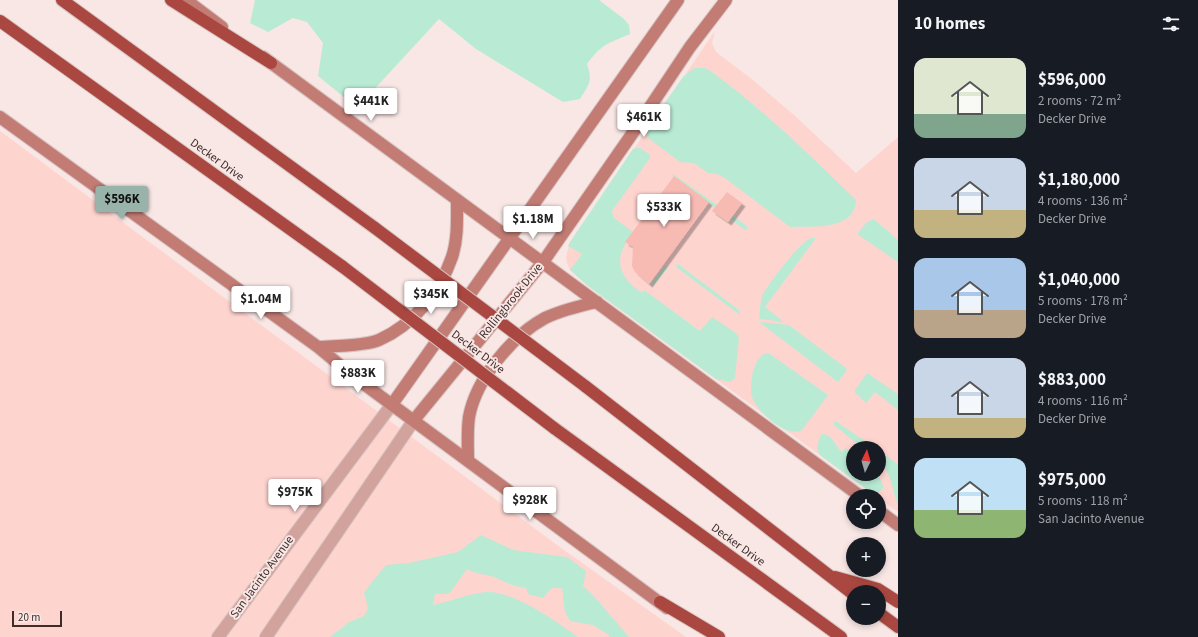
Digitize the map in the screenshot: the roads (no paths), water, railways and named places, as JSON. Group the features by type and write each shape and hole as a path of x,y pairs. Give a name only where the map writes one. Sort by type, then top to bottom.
{"highway":[{"path":"62,0 375,228 585,386 846,589"},
{"path":"171,0 271,63"},
{"name":"Decker Drive","path":"0,21 343,267 554,428 840,637"},
{"path":"826,574 878,589 898,602"},
{"path":"660,602 719,637"},
{"path":"886,618 898,627"}],"main road":[{"path":"186,0 851,489"},
{"path":"393,403 678,0"},
{"name":"Rollingbrook Drive","path":"414,420 543,262 632,134 690,47 726,0"},
{"path":"0,117 318,347 353,376 393,403 707,637"},
{"path":"318,347 378,340 403,326 424,306 440,283 452,257 458,228 457,200"},
{"path":"468,460 469,417 478,390 491,368 527,330 545,318 567,309 598,302"},
{"path":"886,516 898,525"}],"street":[{"name":"San Jacinto Avenue","path":"218,637 393,403"},
{"path":"266,637 414,420"}]}
